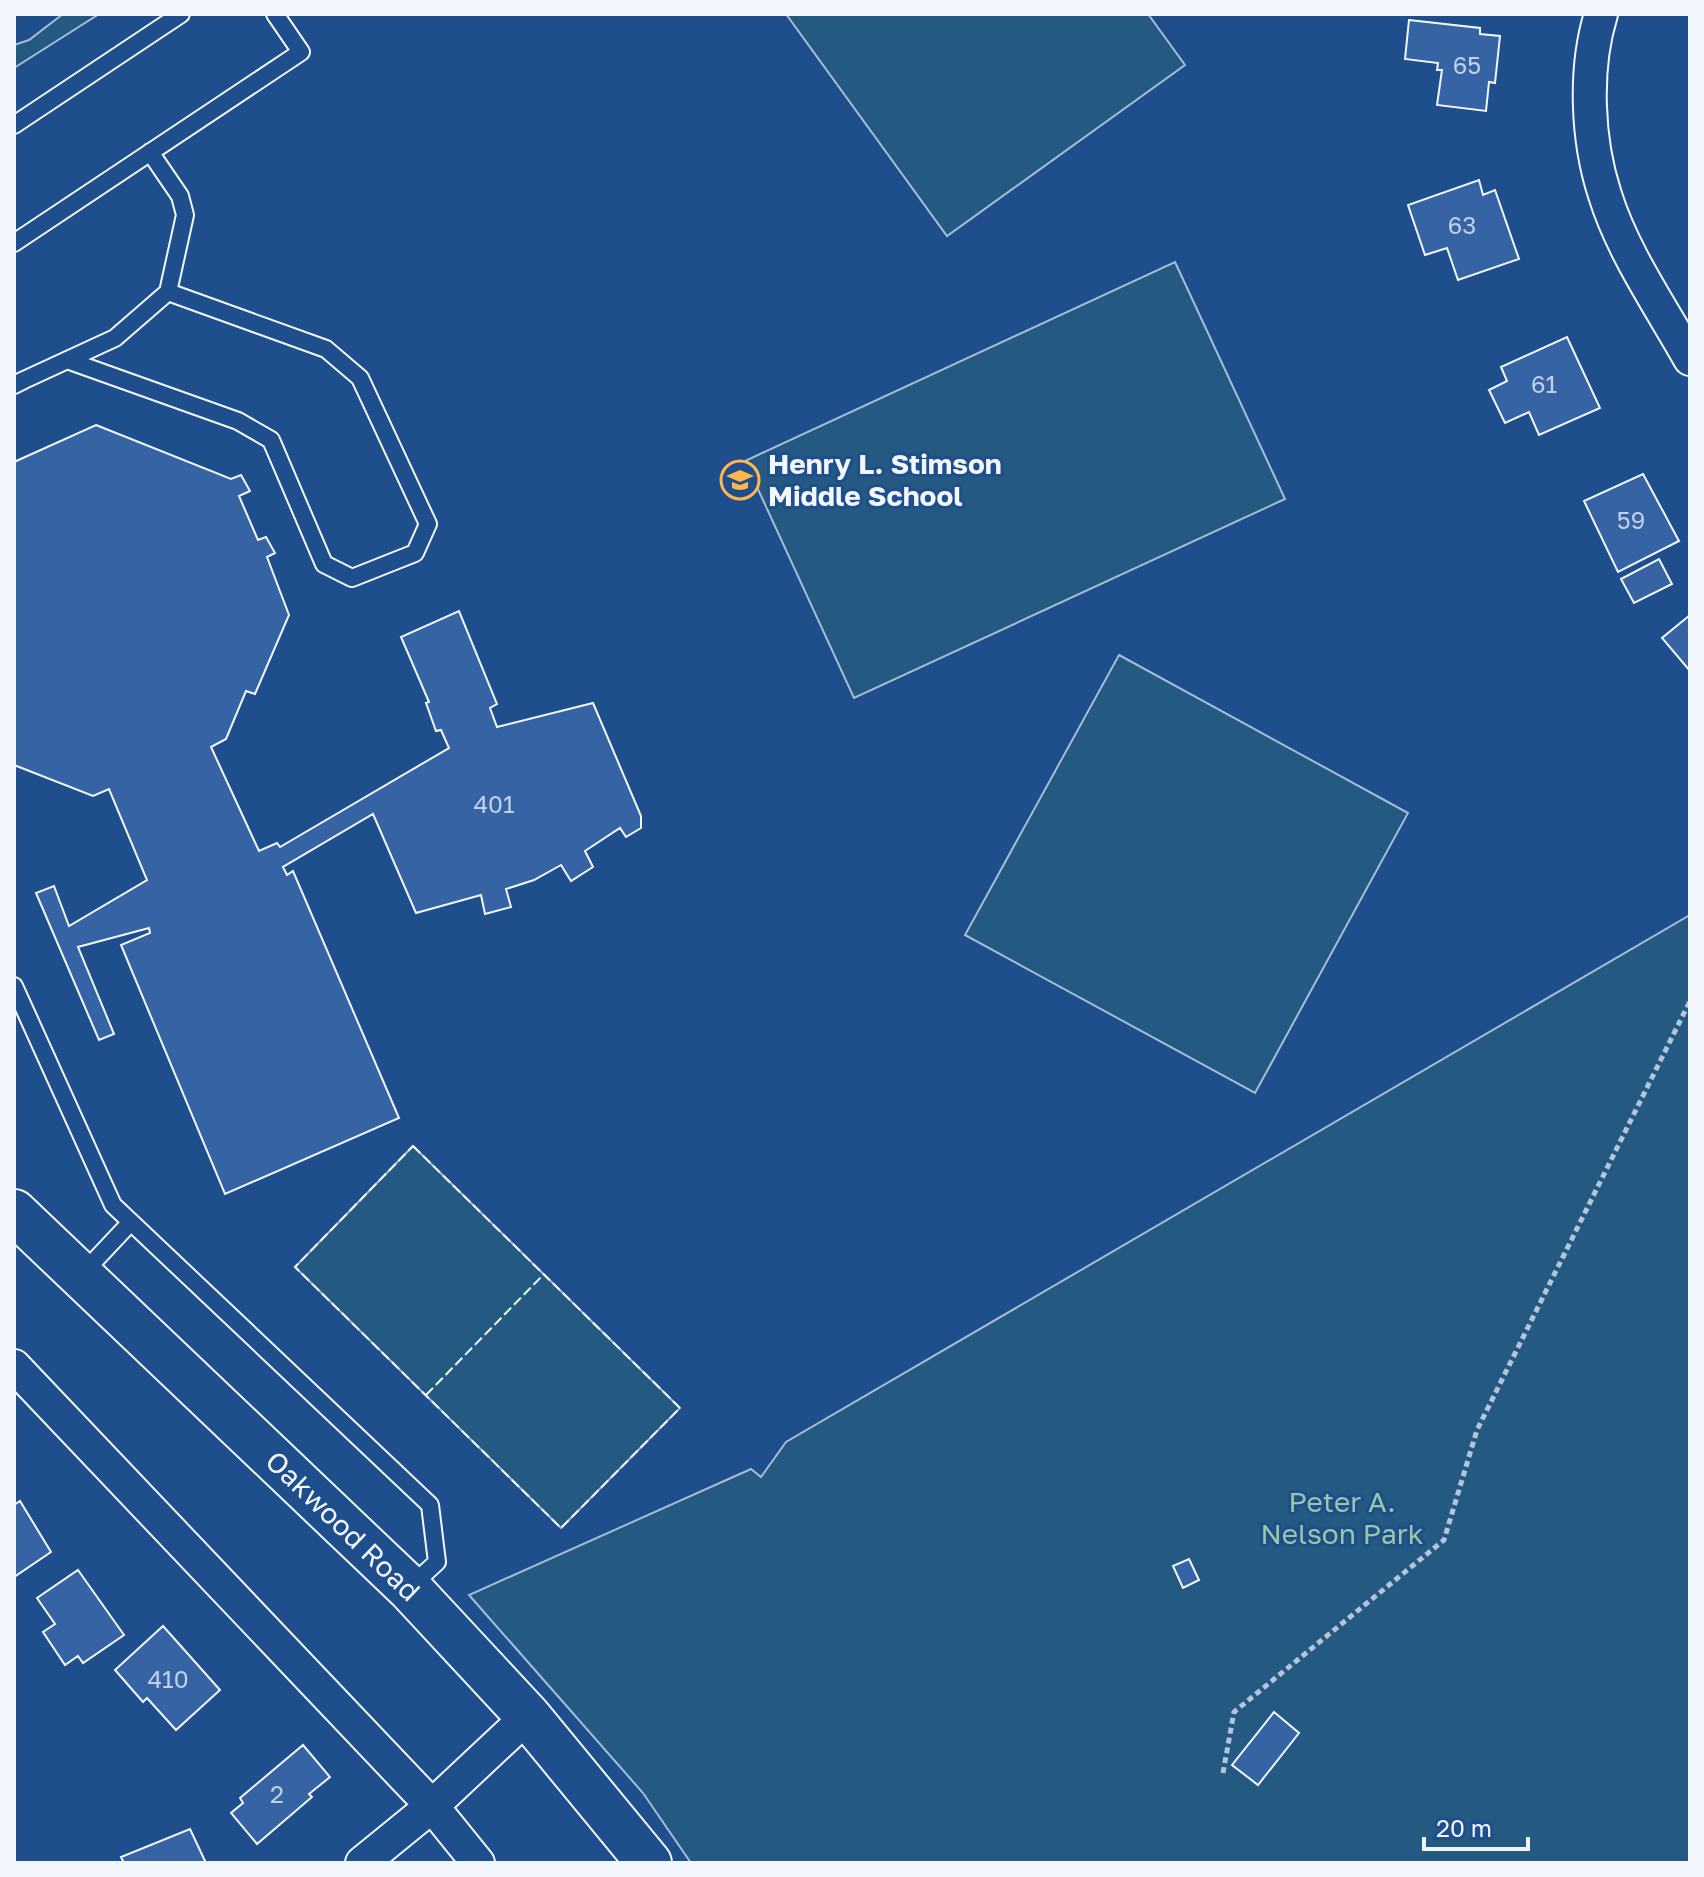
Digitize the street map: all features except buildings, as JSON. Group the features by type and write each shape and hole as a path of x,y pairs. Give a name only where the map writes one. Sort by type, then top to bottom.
{"main road":[{"name":"Oakwood Road","path":"14,1212 409,1588 528,1716 649,1863"}],"street":[{"path":"1601,14 1592,42 1591,119 1605,195 1639,269 1690,359"},
{"path":"14,1366 432,1806 478,1863"},
{"path":"362,1863 432,1806 528,1716"}],"lane":[{"path":"14,125 181,14"},
{"path":"14,243 301,52 275,14"},
{"path":"14,385 115,338 168,292 185,215 180,196 150,152"},
{"path":"67,360 238,421 271,440 324,564 352,578 415,553 428,524 360,378 326,349 168,292"},
{"path":"14,986 113,1205 430,1505 437,1562 409,1588"},
{"path":"82,1275 131,1222"}],"path":[{"path":"1223,1773 1234,1712 1444,1540 1477,1430 1690,1001"}],"green space":[{"path":"63,14 99,14 14,68 14,45 29,40"},
{"path":"786,14 1148,14 1185,65 947,236"},
{"path":"1175,262 1285,499 854,698 745,461"},
{"path":"1119,655 1408,813 1255,1093 965,935"},
{"name":"Peter A. Nelson Park","path":"1690,915 1690,1863 691,1863 643,1793 469,1595 751,1469 761,1477 786,1442"},
{"path":"413,1146 680,1408 561,1528 295,1267"}],"fence":[{"path":"413,1146 680,1408 561,1528 295,1267 413,1146"},
{"path":"426,1395 544,1274"}],"place":[{"name":"Henry L. Stimson Middle School","path":"740,480"}]}
